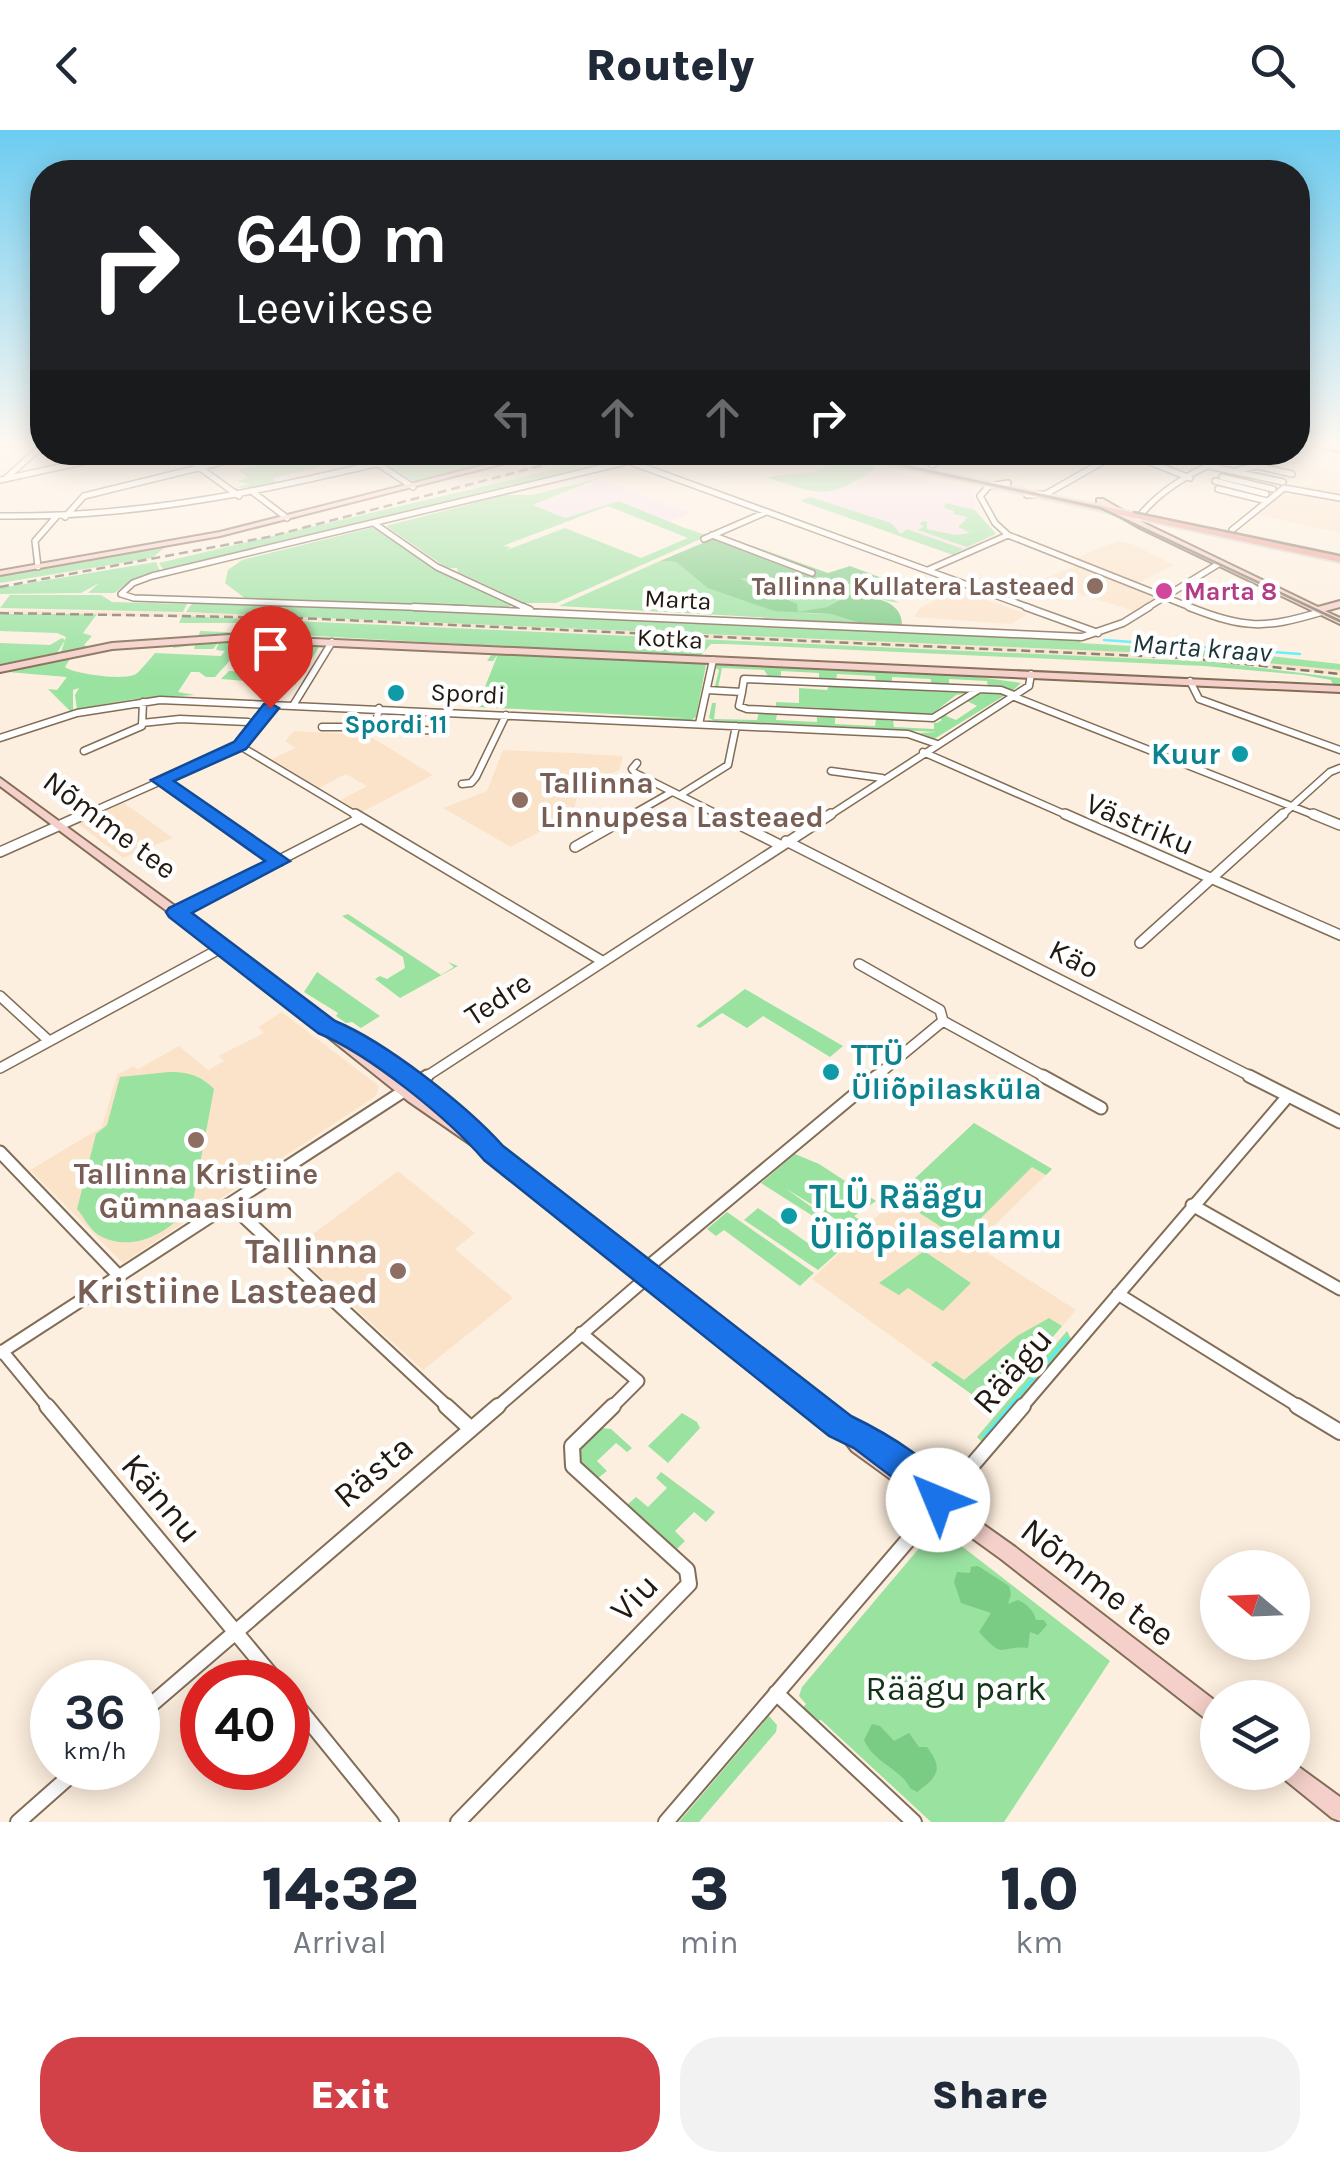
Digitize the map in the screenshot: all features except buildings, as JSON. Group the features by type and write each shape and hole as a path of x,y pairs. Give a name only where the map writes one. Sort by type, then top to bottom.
{"main road":[{"path":"1155,522 1340,556"},
{"path":"1164,522 1232,530 1340,556"}],"street":[{"path":"38,567 34,541 52,522"},
{"path":"0,573 267,522"},
{"path":"375,524 383,522"},
{"path":"743,522 708,537 812,573"},
{"path":"790,522 1098,633"},
{"path":"998,522 1008,535 1228,622 1270,627 1340,604"},
{"path":"1144,522 1340,621"},
{"path":"1232,530 1240,522"},
{"path":"375,524 437,567 536,612"},
{"name":"Marta","path":"375,524 152,576 123,590 122,596 1082,637 1098,633 1220,563"},
{"path":"928,570 1008,535"},
{"name":"Kotka","path":"0,668 142,642 216,638 1340,689"},
{"path":"294,704 332,642"},
{"path":"699,724 713,660"},
{"name":"Tedre","path":"1,1352 1025,688 1031,684 1027,674"},
{"path":"979,689 933,718 739,706 744,678 979,689 1013,695 1340,825"},
{"path":"1190,681 1199,699 1340,750"},
{"path":"706,690 742,692"},
{"path":"142,723 143,702"},
{"name":"Spordi","path":"0,738 64,716 143,702 272,703 908,734 936,744"},
{"path":"0,852 240,746 272,703"},
{"path":"375,727 379,708"},
{"path":"462,784 471,783 476,777 506,714"},
{"path":"84,751 142,723 180,719 248,722"},
{"path":"322,726 439,731"},
{"path":"575,847 728,765 736,726"},
{"path":"240,746 602,961"},
{"name":"Västriku","path":"922,752 1340,934"},
{"name":"Käo","path":"637,763 632,769 635,773 676,794 783,843 1340,1122"},
{"path":"1140,943 1330,772 1340,768"},
{"path":"831,771 882,778"},
{"path":"160,780 280,861"},
{"name":"Nõmme tee","path":"0,781 409,1087 846,1430 888,1468 930,1500 938,1500 1200,1702"},
{"path":"177,912 361,818"},
{"path":"0,1068 223,947"},
{"path":"860,964 940,1010 943,1020 1101,1108"},
{"path":"0,996 49,1041"},
{"name":"Rästa","path":"160,1696 943,1020"},
{"name":"Räägu","path":"666,1822 1288,1096"},
{"path":"0,1152 119,1276"},
{"path":"230,1204 470,1428"},
{"path":"1192,1205 1340,1289"},
{"path":"1118,1294 1340,1432"},
{"name":"Viu","path":"458,1822 689,1584 687,1570 573,1466 572,1446 638,1380 581,1333"},
{"name":"Kännu","path":"1,1352 259,1660"},
{"path":"776,1692 914,1822"},
{"path":"310,1722 391,1822"},
{"path":"1310,1787 1340,1810"},
{"path":"18,1822 54,1790"}],"shaded area":[{"path":"860,522 985,522 996,534 953,555"},
{"path":"1291,522 1340,522 1340,533"},
{"name":"Tallinna Kullatera Lasteaed","path":"1118,541 1174,565 1138,583 1076,558"},
{"name":"Tallinna Kullatera Lasteaed","path":"1079,564 1159,596 1134,611 1039,581"},
{"path":"956,589 1027,614 1011,624 914,617 920,608"},
{"path":"8,610 273,614 1174,654 1303,665 1340,670 1340,675 1216,662 301,620 5,614"},
{"path":"294,731 368,735 433,775 360,813 341,800 367,786 346,774 319,788 272,759 295,748 285,741"},
{"name":"Tallinna Linnupesa Lasteaed","path":"503,750 623,756 620,769 578,792 573,814 511,847 443,808 487,791"},
{"path":"122,802 173,838 123,858 77,823"},
{"name":"Tallinna Kristiine Gümnaasium","path":"282,1012 379,1086 376,1096 123,1263 30,1170 102,1127 117,1075 133,1066 138,1069 179,1046 208,1070 224,1061 218,1056 264,1033 258,1027"},
{"path":"974,1123 1052,1169 975,1245 1076,1310 992,1409 812,1279"},
{"name":"Tallinna Kristiine Lasteaed","path":"398,1171 475,1233 455,1249 513,1298 423,1370 291,1250"}],"green space":[{"path":"333,522 373,522 165,572 159,563"},
{"path":"402,522 566,522 503,546 511,547 507,550 565,528 641,558 688,538 648,522 670,522 703,534 714,533 556,603 525,603 458,572 457,568 447,568 386,526"},
{"path":"860,522 888,522 901,534 907,529 963,549 953,555"},
{"path":"927,522 927,529 955,535 970,533 958,527 963,522 985,522 996,534 967,547 918,530 924,526 919,524"},
{"path":"375,527 452,576 511,604 509,608 246,599 225,583 228,570 242,560"},
{"path":"722,535 828,573 850,566 882,578 865,587 837,582 740,579 797,604 798,612 827,607 850,594 891,605 901,616 902,625 859,623 831,614 774,611 708,588 676,562 660,561"},
{"path":"164,548 152,558 0,583 0,575"},
{"path":"660,561 676,562 692,575 774,611 738,579 849,584 900,603 850,594 827,607 803,613 831,614 859,623 559,606"},
{"path":"156,562 161,573 128,583 114,593 88,593 99,583 81,593 0,594 0,588"},
{"path":"10,595 101,595 112,602 187,604 183,612 0,608"},
{"path":"193,602 1079,639 1081,643 1235,652 1340,664 1340,670 1174,654 186,612"},
{"path":"0,614 97,614 83,633 92,636 84,645 89,647 61,652 66,637 57,633 0,631"},
{"path":"182,616 1216,662 1340,678 1340,686 1333,685 1331,680 1303,675 1204,666 725,644 711,644 699,657 298,635 295,637 199,635 200,631 297,635 305,623 179,623"},
{"path":"65,640 57,653 0,664 0,643 50,645"},
{"path":"186,641 251,642 238,643 234,656 215,677 191,672 178,692 195,695 134,699 77,709 75,695 79,688 73,690 70,711 48,689 57,690 67,677 8,672 70,659 65,667 70,670 122,677 136,674 155,653 221,656 225,651 216,650 219,642 213,649 194,649 195,645 173,648 174,644 169,643"},
{"path":"268,642 316,644 319,647 295,685 221,679 229,671 297,674 301,668 291,667 294,662 236,660 265,655 306,660 314,649 305,645 261,646"},
{"path":"493,652 706,665 696,717 690,721 522,714 687,718 477,707 498,654 493,661 487,661"},
{"path":"718,663 957,674 1021,683 1010,693 988,687 987,681 949,679 949,685 931,685 931,679 892,677 892,683 876,682 875,676 837,674 836,680 819,679 819,673 781,671 781,677 770,679 764,670 722,668 718,688 714,690 719,670 714,667"},
{"path":"829,686 972,692 956,695 931,715 836,709 835,713 822,708 776,706 776,702 799,703 799,688 827,690"},
{"path":"976,694 1007,694 934,739 920,733 937,732 714,721 709,718 712,703 716,703 714,719 757,720 759,712 786,713 777,714 776,720 817,722 817,716 808,714 845,716 835,717 835,724 875,726 876,719 866,717 903,719 893,720 894,727 934,729 934,722 942,720 939,717 948,711 946,716 956,720 977,706 967,701 960,703"},
{"path":"348,914 441,975 454,967 448,962 458,966 400,998 375,979 387,979 405,968 403,957 342,916"},
{"path":"317,972 380,1016 361,1028 346,1023 336,1016 338,1013 304,992"},
{"path":"745,989 843,1046 830,1057 763,1016 747,1028 722,1013 700,1028 696,1026"},
{"path":"169,1072 193,1075 214,1089 193,1201 175,1222 151,1237 138,1241 110,1240 97,1234 77,1209 96,1134 107,1125 120,1077"},
{"path":"974,1123 1052,1169 1046,1175 1032,1167 960,1239 895,1197"},
{"path":"795,1154 819,1164 876,1201 854,1216 864,1223 855,1231 785,1188 848,1233 846,1245 818,1270 744,1220 758,1208 822,1253 846,1237 761,1183"},
{"path":"727,1212 814,1273 800,1286 724,1230 716,1236 707,1229"},
{"path":"924,1251 971,1283 943,1311 908,1288 899,1295 879,1283"},
{"path":"1049,1318 1062,1326 992,1409 931,1365 936,1361 964,1380 1017,1336"},
{"path":"1067,1331 1071,1339 982,1442 977,1437"},
{"path":"682,1413 700,1428 668,1463 648,1446"},
{"path":"602,1428 611,1429 632,1448 627,1452 616,1443 597,1461 607,1471 598,1478 577,1459 578,1450"},
{"path":"661,1472 715,1512 706,1522 694,1512 675,1531 685,1541 677,1549 627,1505 636,1497 648,1507 667,1488 656,1478"},
{"name":"Räägu park","path":"937,1527 1110,1661 1004,1822 931,1822 821,1720 813,1721 801,1710 806,1704 799,1696 802,1687"},
{"path":"978,1566 1009,1586 1008,1604 1018,1600 1030,1608 1036,1620 1044,1620 1047,1625 1038,1635 1030,1632 1028,1648 998,1649 979,1632 991,1613 961,1603 954,1582 957,1572 970,1573 971,1567"},
{"path":"769,1716 777,1725 776,1732 699,1822 679,1822"},
{"path":"872,1724 880,1726 894,1741 909,1733 919,1747 927,1747 933,1755 936,1773 917,1792 868,1748 864,1740"}],"waterway":[{"name":"Marta kraav","path":"1104,640 1300,654"},
{"path":"1008,1408 1067,1338"},
{"path":"985,1436 1011,1406"}],"tram line":[{"path":"1130,522 1340,621"},
{"path":"1182,522 1340,555"}],"railway":[{"path":"0,587 268,537 326,522"},
{"path":"0,613 298,618 1186,658 1340,674"}],"place":[{"name":"Tallinna Kullatera Lasteaed","path":"1095,586"},
{"name":"Marta 8","path":"1164,591"},
{"name":"Spordi 11","path":"396,693"},
{"name":"Kuur","path":"1240,754"},
{"name":"Tallinna Linnupesa Lasteaed","path":"520,800"},
{"name":"TTÜ Üliõpilasküla","path":"831,1072"},
{"name":"Tallinna Kristiine Gümnaasium","path":"196,1140"},
{"name":"TLÜ Räägu Üliõpilaselamu","path":"789,1216"},
{"name":"Tallinna Kristiine Lasteaed","path":"398,1271"}],"route":[{"path":"270,708 240,746 160,780 280,861 177,912 327,1027 350,1037 402,1074 478,1135 494,1153 840,1426 865,1438 936,1491 938,1500"}]}
